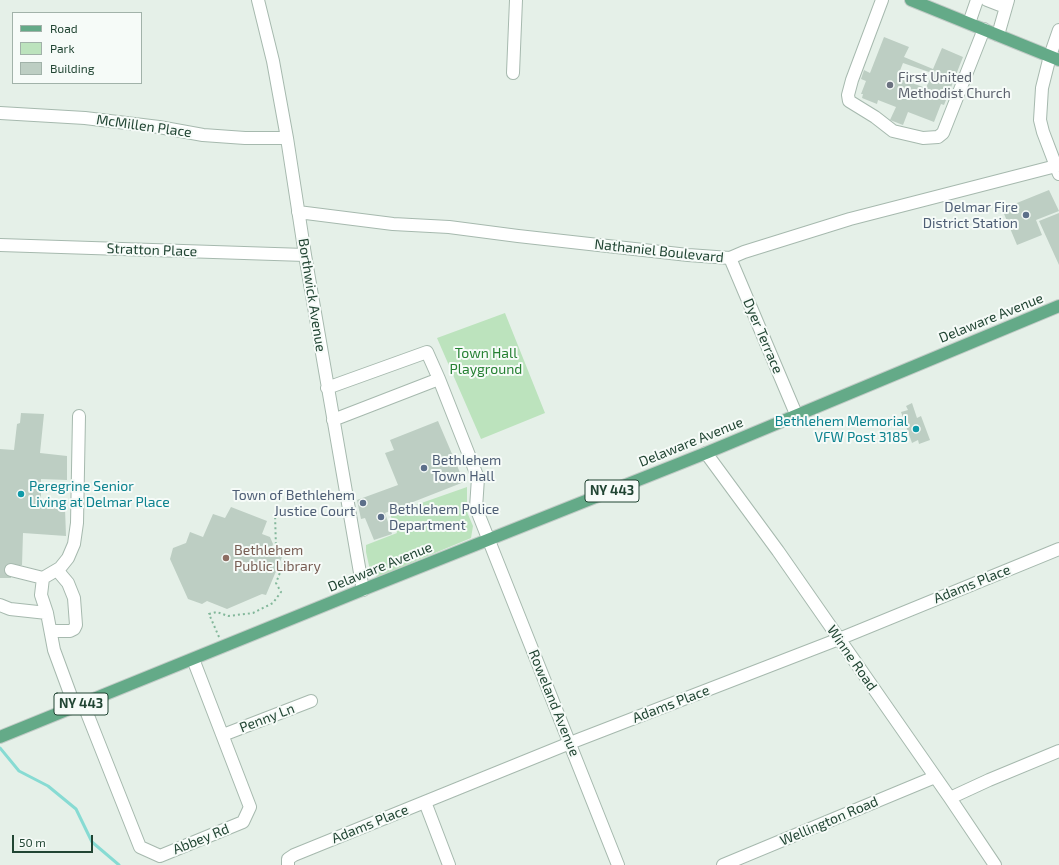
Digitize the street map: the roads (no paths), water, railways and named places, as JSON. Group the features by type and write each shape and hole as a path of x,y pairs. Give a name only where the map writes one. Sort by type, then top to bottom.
{"main road":[{"path":"910,0 1054,58"},
{"name":"Delaware Avenue","path":"0,737 706,453 796,414 1059,306"}],"street":[{"name":"Borthwick Avenue","path":"258,0 287,138 327,388 363,590"},
{"path":"513,73 516,0"},
{"path":"882,0 852,80 848,95 849,101 892,131 923,138 938,137 943,133 984,30"},
{"path":"969,23 978,0"},
{"path":"987,0 1007,4 998,35"},
{"path":"1057,170 1040,120 1042,88 1054,58 1059,30"},
{"name":"McMillen Place","path":"0,113 85,118 159,127 203,135 245,138 287,138"},
{"name":"Nathaniel Boulevard","path":"298,212 393,224 449,227 688,255 730,258 744,252 850,219 1057,170"},
{"name":"Stratton Place","path":"0,245 305,255"},
{"name":"Dyer Terrace","path":"730,258 796,414"},
{"name":"Roweland Avenue","path":"327,388 427,352 440,379 478,478 476,508 618,865"},
{"path":"333,420 440,379"},
{"path":"11,570 43,578 57,570 68,558 74,544 78,523 79,416"},
{"name":"Winne Road","path":"706,453 778,551 995,865"},
{"name":"Adams Place","path":"288,865 288,859 294,855 570,743 839,639 1059,549"},
{"path":"51,631 70,631 74,629 76,625 74,598 68,583 57,570"},
{"name":"Abbey Rd","path":"43,578 41,595 47,613 54,650 140,847 160,856 243,822 250,807 193,659"},
{"path":"0,605 10,609 47,613"},
{"name":"Penny Ln","path":"223,736 311,701"},
{"path":"950,798 1059,751"},
{"name":"Wellington Road","path":"723,865 935,777"},
{"path":"425,802 449,865"}],"waterway":[{"path":"0,748 19,771 48,786 76,809 92,842 119,865"}],"tunnel":[{"path":"0,569 11,570"}],"place":[{"name":"First United Methodist Church","path":"890,85"},
{"name":"Delmar Fire District Station","path":"1026,215"},
{"name":"Bethlehem Memorial VFW Post 3185","path":"916,429"},
{"name":"Bethlehem Town Hall","path":"424,468"},
{"name":"Peregrine Senior Living at Delmar Place","path":"21,494"},
{"name":"Town of Bethlehem Justice Court","path":"363,503"},
{"name":"Bethlehem Police Department","path":"381,517"},
{"name":"Bethlehem Public Library","path":"226,558"}],"park label":[{"name":"Town Hall Playground","path":"486,362"}]}
